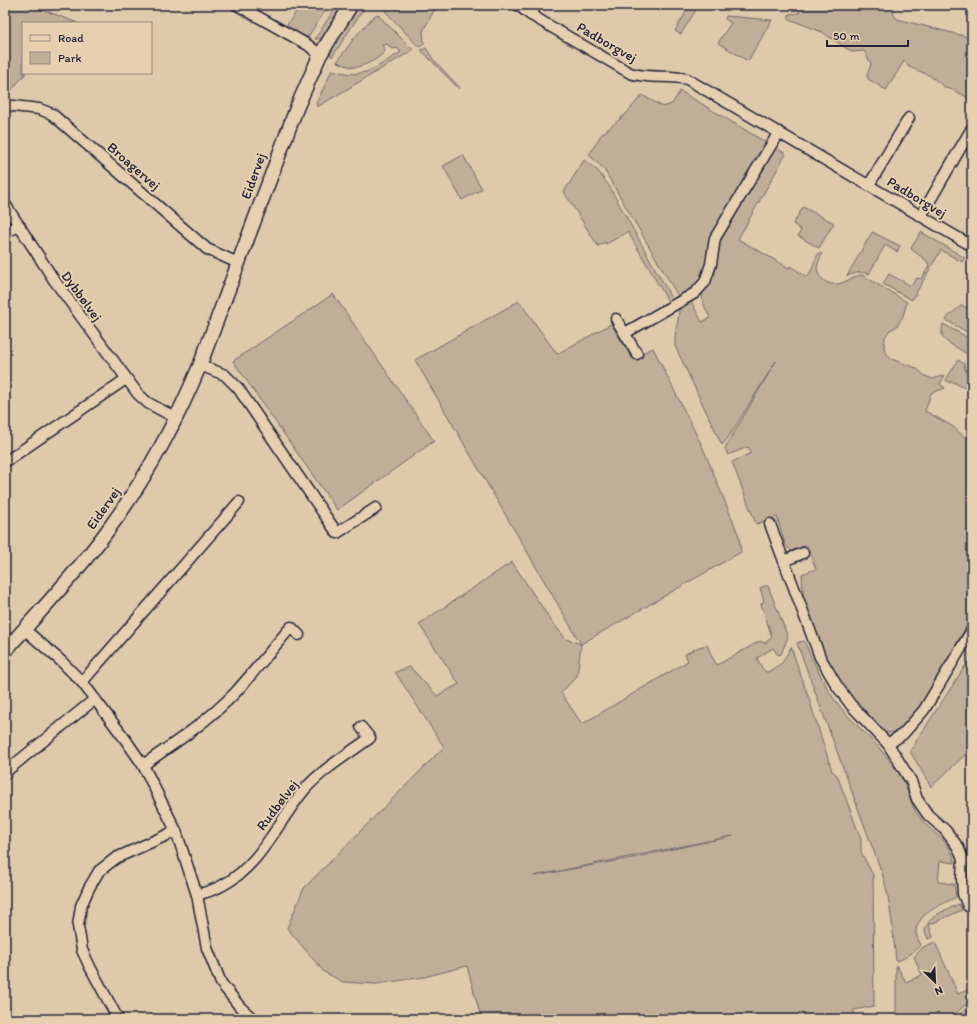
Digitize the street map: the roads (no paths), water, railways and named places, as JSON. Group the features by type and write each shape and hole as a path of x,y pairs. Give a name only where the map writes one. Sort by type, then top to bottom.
{"street":[{"path":"237,5 308,45 320,55"},
{"name":"Eidervej","path":"5,651 71,576 105,534 142,480 176,418 200,365 297,107 320,55 351,5"},
{"name":"Padborgvej","path":"518,5 630,73 638,76 678,77 688,79 972,246"},
{"path":"531,14 536,5"},
{"name":"Broagervej","path":"5,105 39,109 52,114 207,249 238,262"},
{"name":"Padborgvej","path":"869,185 909,118"},
{"path":"921,216 972,128"},
{"path":"625,333 695,293 705,282 711,264 715,238 779,132"},
{"name":"Dybbølvej","path":"5,204 54,280 126,379 138,394 148,403 176,418"},
{"path":"5,232 20,226"},
{"path":"616,319 637,354"},
{"path":"200,365 225,374 238,388 336,533 376,508"},
{"path":"5,462 126,379"},
{"path":"82,682 239,502"},
{"path":"770,524 820,657 837,686 851,705 888,744 911,781 918,799 928,815 945,830 958,847 963,859 963,894 968,906"},
{"path":"784,561 803,554"},
{"path":"143,765 209,717 234,693 291,627 300,635"},
{"path":"24,629 61,660 82,682 126,739 143,765 176,831 197,895 208,948 221,983 240,1007 253,1019"},
{"path":"888,744 903,734 924,710 972,630"},
{"path":"5,774 9,769 95,699"},
{"name":"Rudbølvej","path":"197,895 222,886 236,877 252,863 306,789 330,766 370,738 362,727"},
{"path":"118,1019 82,950 78,926 81,906 98,872 116,858 176,831"}]}
